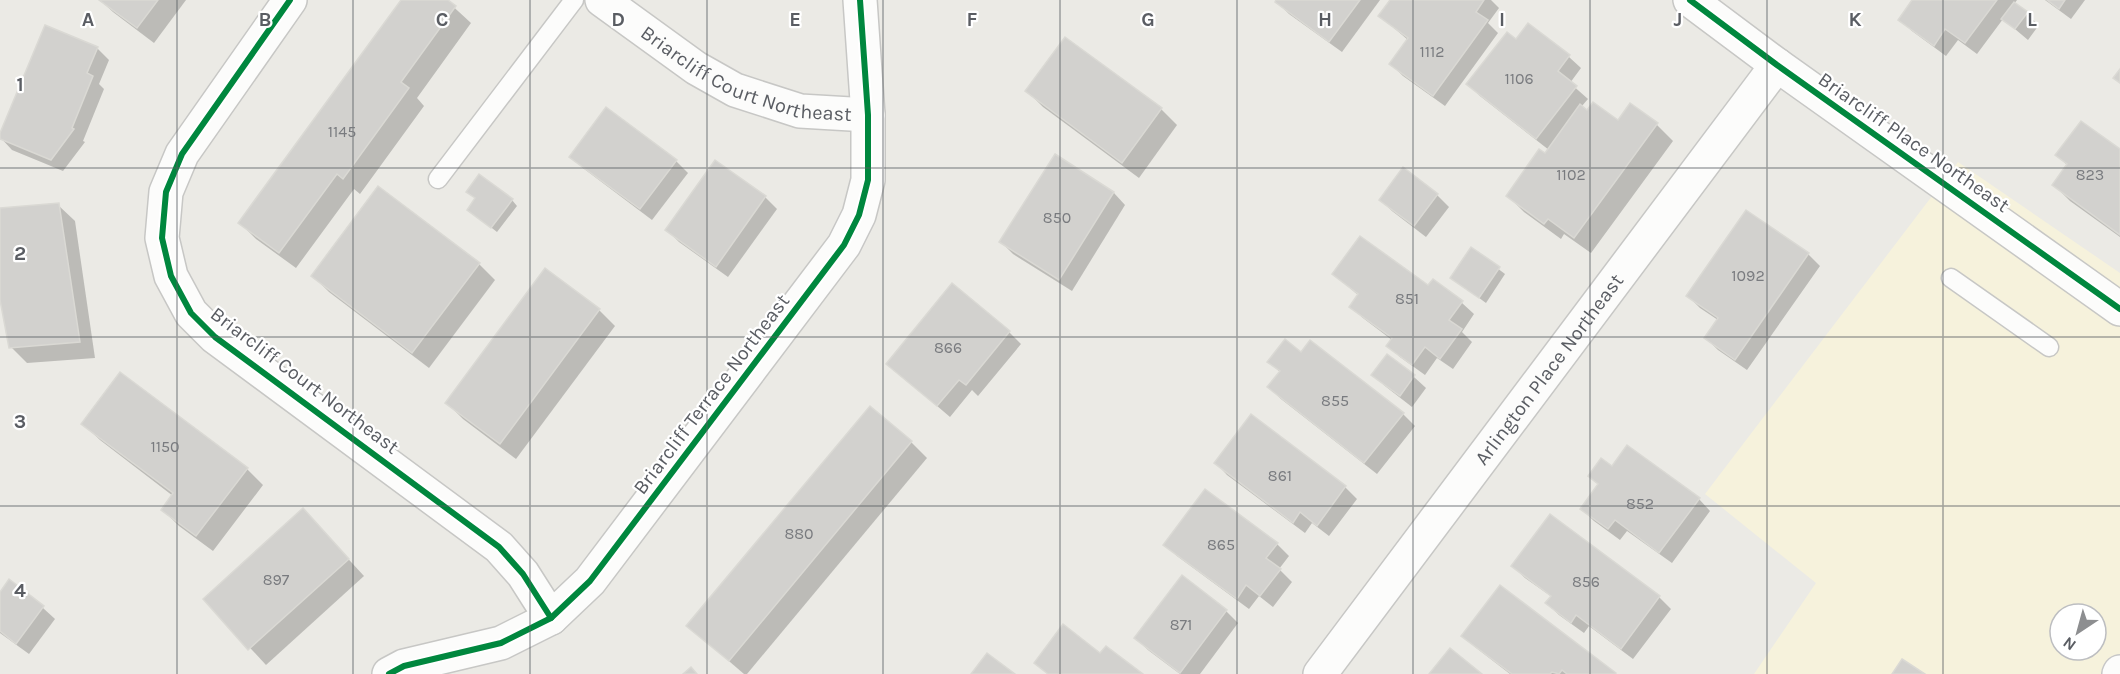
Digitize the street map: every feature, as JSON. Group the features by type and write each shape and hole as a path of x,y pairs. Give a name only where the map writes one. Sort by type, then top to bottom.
{"street":[{"name":"Briarcliff Court Northeast","path":"290,0 182,154 166,192 162,238 171,276 191,313 215,337 499,547 523,574 551,618"},
{"name":"Briarcliff Court Northeast","path":"602,0 696,68 735,90 800,111 868,115"},
{"name":"Briarcliff Terrace Northeast","path":"388,674 404,666 501,643 551,618 590,581 844,245 859,215 868,180 868,115 860,0"},
{"name":"Briarcliff Place Northeast","path":"1690,0 2120,309"},
{"name":"Arlington Place Northeast","path":"1320,674 1776,64"}],"lane":[{"path":"438,179 574,0"},
{"path":"1951,278 2049,347"}],"shaded area":[{"path":"1958,162 2120,273 2120,674 1754,674 1816,583 1705,494"}],"building":[{"path":"99,0 158,0 137,28"},
{"path":"401,0 448,0 456,6 401,82 409,88 343,179 337,174 279,253 238,223"},
{"path":"1276,0 1360,0 1329,42 1275,2"},
{"path":"1390,0 1484,0 1476,12 1488,20 1433,96 1389,64 1408,38 1378,16"},
{"path":"1912,0 1997,0 1965,43 1945,29 1934,46 1898,20"},
{"path":"2047,0 2065,0 2059,9"},
{"path":"2014,2 2028,12 2015,29 2001,19"},
{"path":"1528,23 1570,55 1558,71 1577,86 1536,139 1466,84 1507,32 1516,39"},
{"path":"45,25 98,47 87,73 93,76 72,128 74,129 51,160 0,139 0,133"},
{"path":"1065,37 1162,108 1122,163 1025,91"},
{"path":"2120,69 2120,83 2113,78"},
{"path":"1593,102 1618,120 1630,103 1658,123 1574,238 1548,219 1544,224 1506,196 1539,149 1545,153 1580,104 1587,110"},
{"path":"606,107 677,160 640,209 569,157"},
{"path":"2081,121 2120,149 2120,235 2052,185 2067,164 2055,155"},
{"path":"1055,154 1114,192 1059,280 999,242"},
{"path":"715,160 766,196 716,267 665,230"},
{"path":"1403,167 1438,194 1414,226 1379,200"},
{"path":"479,174 513,199 491,228 467,210 475,198 466,192"},
{"path":"378,186 480,263 412,353 311,276"},
{"path":"59,203 80,342 9,348 0,300 0,208"},
{"path":"1746,210 1809,253 1735,360 1704,338 1718,318 1686,296"},
{"path":"1360,236 1428,285 1433,279 1463,301 1449,320 1462,329 1440,359 1425,347 1412,365 1386,346 1392,338 1349,307 1358,294 1332,274"},
{"path":"1471,247 1500,267 1479,298 1450,278"},
{"path":"545,268 600,309 500,444 445,403"},
{"path":"952,283 1010,331 966,385 959,380 937,406 886,364"},
{"path":"1285,339 1301,352 1310,340 1404,413 1364,463 1267,387 1280,371 1267,362"},
{"path":"1387,354 1415,375 1400,396 1371,375"},
{"path":"120,372 248,468 196,536 161,510 173,493 81,424"},
{"path":"870,406 912,441 729,661 686,626"},
{"path":"1251,414 1346,486 1317,526 1300,512 1293,523 1214,463"},
{"path":"1627,445 1700,498 1659,553 1615,520 1608,529 1580,509 1598,484 1588,476 1601,458 1612,466"},
{"path":"1205,489 1278,543 1266,558 1281,569 1260,596 1246,585 1237,599 1163,545"},
{"path":"303,508 349,559 248,650 203,599"},
{"path":"1550,514 1660,596 1621,649 1576,615 1571,623 1545,603 1551,596 1511,566"},
{"path":"1182,575 1227,610 1180,673 1134,638"},
{"path":"9,579 44,606 16,644 0,631 0,592"},
{"path":"1500,585 1616,673 1567,674 1562,670 1559,674 1552,672 1550,674 1512,674 1461,636"},
{"path":"1063,624 1100,653 1106,646 1143,674 1048,674 1034,663"},
{"path":"1450,648 1482,674 1429,674"},
{"path":"987,653 1015,674 971,674"},
{"path":"1902,659 1925,674 1892,674"},
{"path":"691,667 697,674 683,674"}],"cycle path":[{"path":"290,0 182,154 166,192 162,238 171,276 191,313 215,337 499,547 523,574 551,618"},
{"path":"389,674 404,666 501,643 551,618 590,581 844,245 859,215 868,180 868,115 860,0"},
{"path":"1690,0 1777,65 2120,309"}]}
